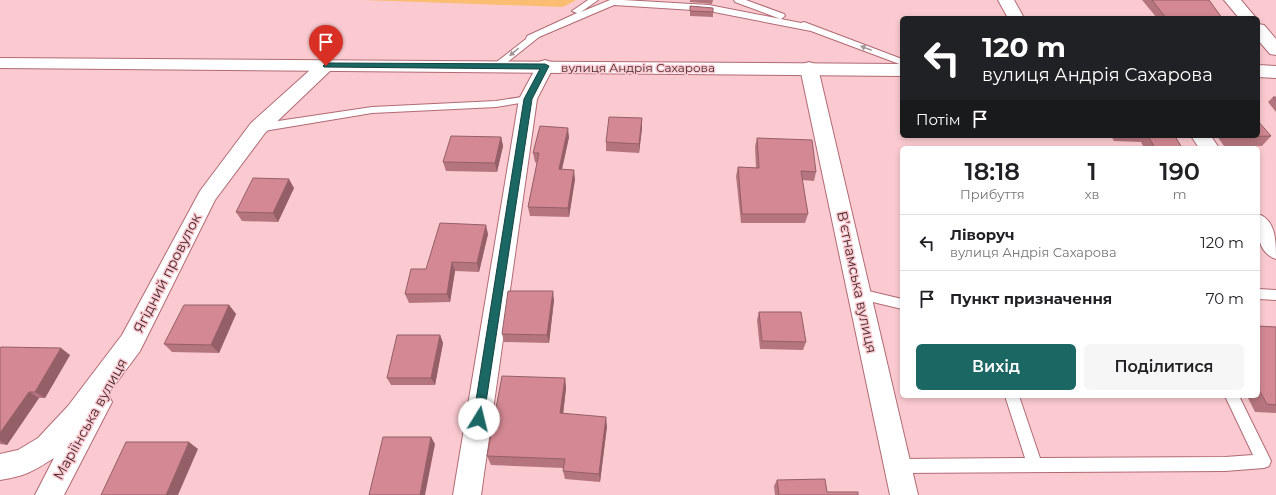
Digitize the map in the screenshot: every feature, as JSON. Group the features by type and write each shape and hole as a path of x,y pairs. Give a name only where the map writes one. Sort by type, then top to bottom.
{"street":[{"path":"1006,0 1015,16"},
{"path":"1232,0 1246,16"},
{"path":"1260,31 1276,50"},
{"name":"вулиця Андрія Сахарова","path":"0,63 810,68 900,70"},
{"name":"Ягідний провулок","path":"0,467 22,463 48,447 77,415 131,343 207,196 258,128 326,66"},
{"path":"467,495 528,99 545,66"},
{"name":"Вʼєтнамська вулиця","path":"810,68 904,495"},
{"path":"1260,71 1276,72"},
{"path":"1260,225 1276,250"},
{"name":"Маріїнська вулиця","path":"49,495 131,343"}],"lane":[{"path":"497,66 530,38 594,0"},
{"path":"738,0 900,61"},
{"path":"530,38 566,21 613,2 709,8 811,28"},
{"path":"258,128 372,110 496,104 528,99"},
{"path":"860,294 900,304"},
{"path":"1260,294 1276,294"},
{"path":"1013,398 1035,465"},
{"path":"898,466 1224,464 1264,461 1233,398"}],"shaded area":[{"path":"364,0 576,0 563,7"}],"building":[{"path":"1152,0 1209,0 1221,16 1164,16"},
{"path":"690,6 713,8 713,12 690,11"},
{"path":"609,117 642,118 639,144 606,142"},
{"path":"1260,123 1271,136 1260,136"},
{"path":"540,126 568,128 559,169 574,170 568,208 528,207 539,153 533,153"},
{"path":"451,136 501,137 495,163 443,162"},
{"path":"757,138 812,140 816,172 801,171 808,214 742,214 738,167 759,168"},
{"path":"1149,138 1176,138 1181,146 1154,146"},
{"path":"253,178 289,179 273,213 236,212"},
{"path":"440,223 486,225 477,263 452,262 447,294 405,294 411,269 426,269"},
{"path":"508,291 553,291 547,335 502,334"},
{"path":"184,305 229,305 211,345 164,344"},
{"path":"759,312 801,312 806,342 762,341"},
{"path":"1260,326 1276,327 1276,405 1267,404 1260,392"},
{"path":"397,335 440,335 431,378 387,378"},
{"path":"0,348 61,348 35,392 29,392 0,433"},
{"path":"502,376 565,378 560,413 606,417 599,474 563,471 565,459 487,456"},
{"path":"383,437 431,437 420,495 369,495"},
{"path":"126,442 189,442 166,495 101,495"},
{"path":"825,479 827,492 858,492 858,495 779,495 777,480"}],"route":[{"path":"326,66 545,66 528,99 479,419"}]}
